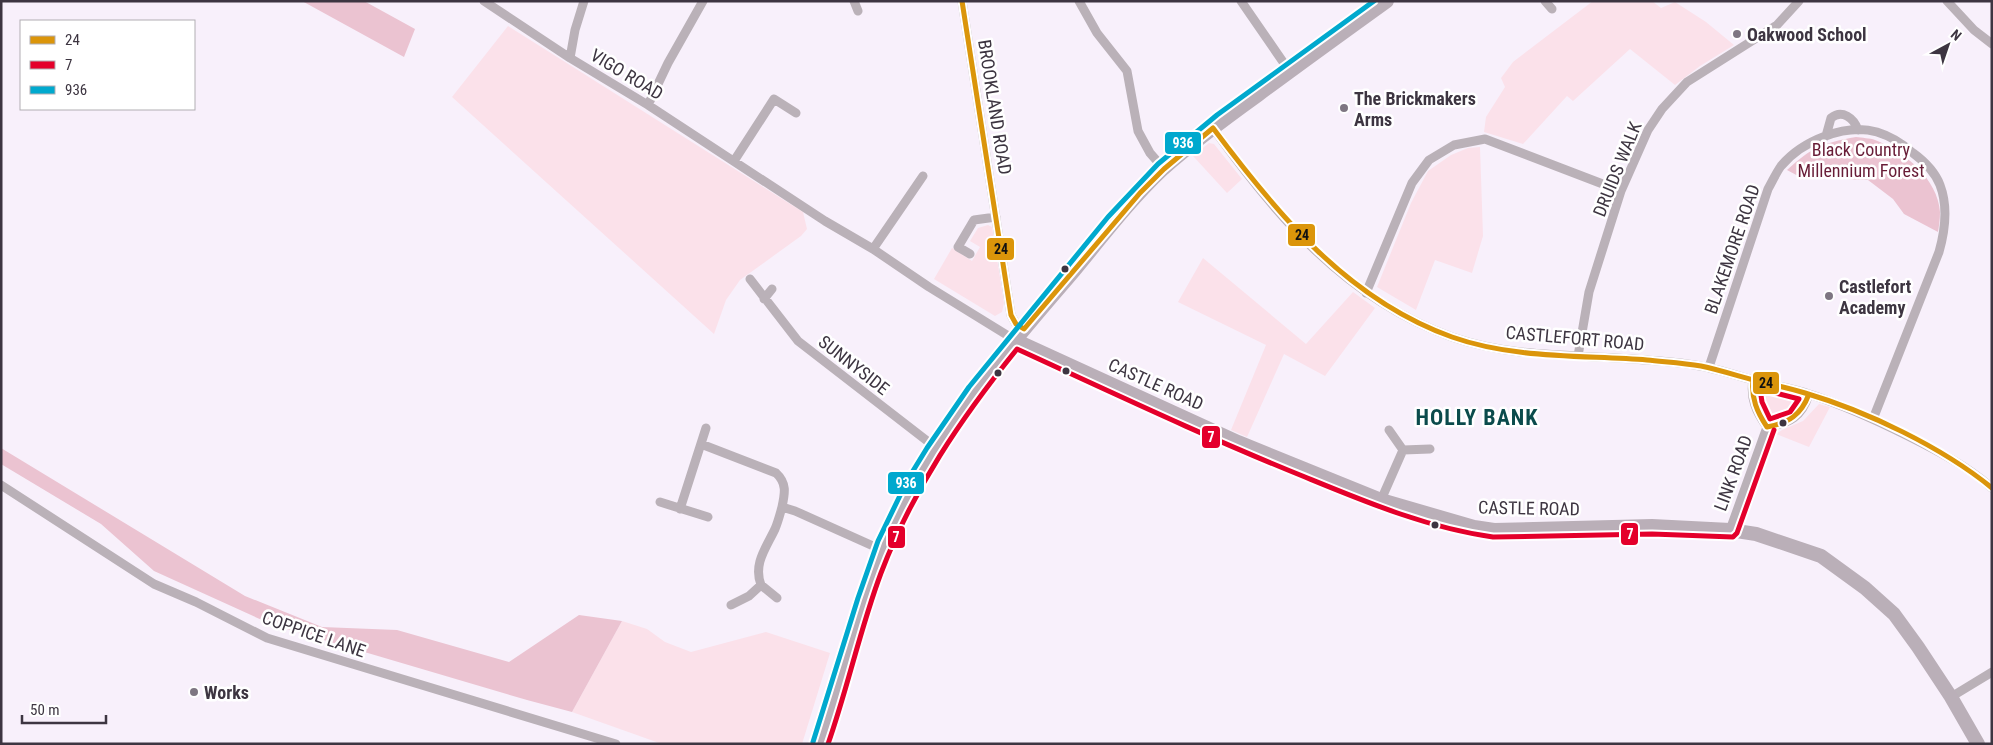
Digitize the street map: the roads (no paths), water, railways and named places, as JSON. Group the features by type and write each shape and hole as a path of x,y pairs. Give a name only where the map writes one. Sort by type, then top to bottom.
{"street":[{"name":"VIGO ROAD","path":"484,1 570,58 648,105 825,221 874,249 929,287 1015,340"},
{"path":"570,58 575,30 584,1"},
{"path":"648,105 668,63 703,1"},
{"path":"854,1 858,11"},
{"name":"BROOKLAND ROAD","path":"962,1 1011,315 1016,324 1024,329"},
{"path":"1079,1 1097,33 1127,71 1138,131 1150,153 1164,169"},
{"path":"1241,1 1290,72"},
{"path":"820,744 831,714 859,613 882,550 897,516 935,448 965,402 1140,192 1164,169 1214,128 1387,1"},
{"path":"1545,1 1552,9"},
{"name":"DRUIDS WALK","path":"1578,356 1589,292 1621,191 1648,130 1670,100 1687,82 1776,24 1799,1"},
{"path":"1947,1 1974,30 1992,44"},
{"path":"734,161 774,99 796,113"},
{"path":"1826,136 1831,118 1839,114 1853,120 1858,130"},
{"name":"CASTLEFORT ROAD","path":"1214,128 1268,202 1304,240 1366,293 1416,322 1475,344 1504,350 1646,360 1709,368 1809,394 1874,419 1943,454 1990,482"},
{"name":"BLAKEMORE ROAD","path":"1709,368 1768,189 1781,166 1802,148 1826,136 1858,130 1878,132 1901,144 1926,163 1940,185 1945,211 1944,234 1940,252 1874,419"},
{"path":"1366,293 1412,183 1428,160 1454,145 1485,139 1621,191"},
{"path":"874,249 923,176"},
{"path":"970,254 958,247 974,220 996,217"},
{"name":"SUNNYSIDE","path":"750,279 798,341 935,448"},
{"path":"764,299 772,289"},
{"name":"CASTLE ROAD","path":"1015,340 1238,442 1381,500 1474,527 1494,530 1652,526 1730,530 1756,534 1822,556 1865,588 1894,614 1951,697 1978,744"},
{"name":"LINK ROAD","path":"1753,380 1752,398 1758,414 1767,427"},
{"name":"LINK ROAD","path":"1767,427 1778,425 1797,416 1805,407 1809,394"},
{"name":"LINK ROAD","path":"1730,530 1767,427"},
{"path":"680,509 706,428"},
{"path":"1390,430 1403,450"},
{"path":"701,444 776,473 780,477 785,491 782,507 776,526 759,562 758,578 761,585 776,598"},
{"path":"1403,450 1430,449"},
{"path":"1381,500 1403,450"},
{"name":"COPPICE LANE","path":"1,485 154,584 196,602 267,638 616,744"},
{"path":"660,502 708,517"},
{"path":"782,507 795,510 882,550"},
{"path":"731,605 749,596 761,585"},
{"path":"1951,697 1992,672"}],"place":[{"name":"Oakwood School","path":"1737,34"},
{"name":"The Brickmakers Arms","path":"1344,108"},
{"name":"Castlefort Academy","path":"1829,296"},
{"name":"Works","path":"194,692"}],"district":[{"name":"HOLLY BANK","path":"1477,417"}],"park label":[{"name":"Black Country Millennium Forest","path":"1861,159"}]}
